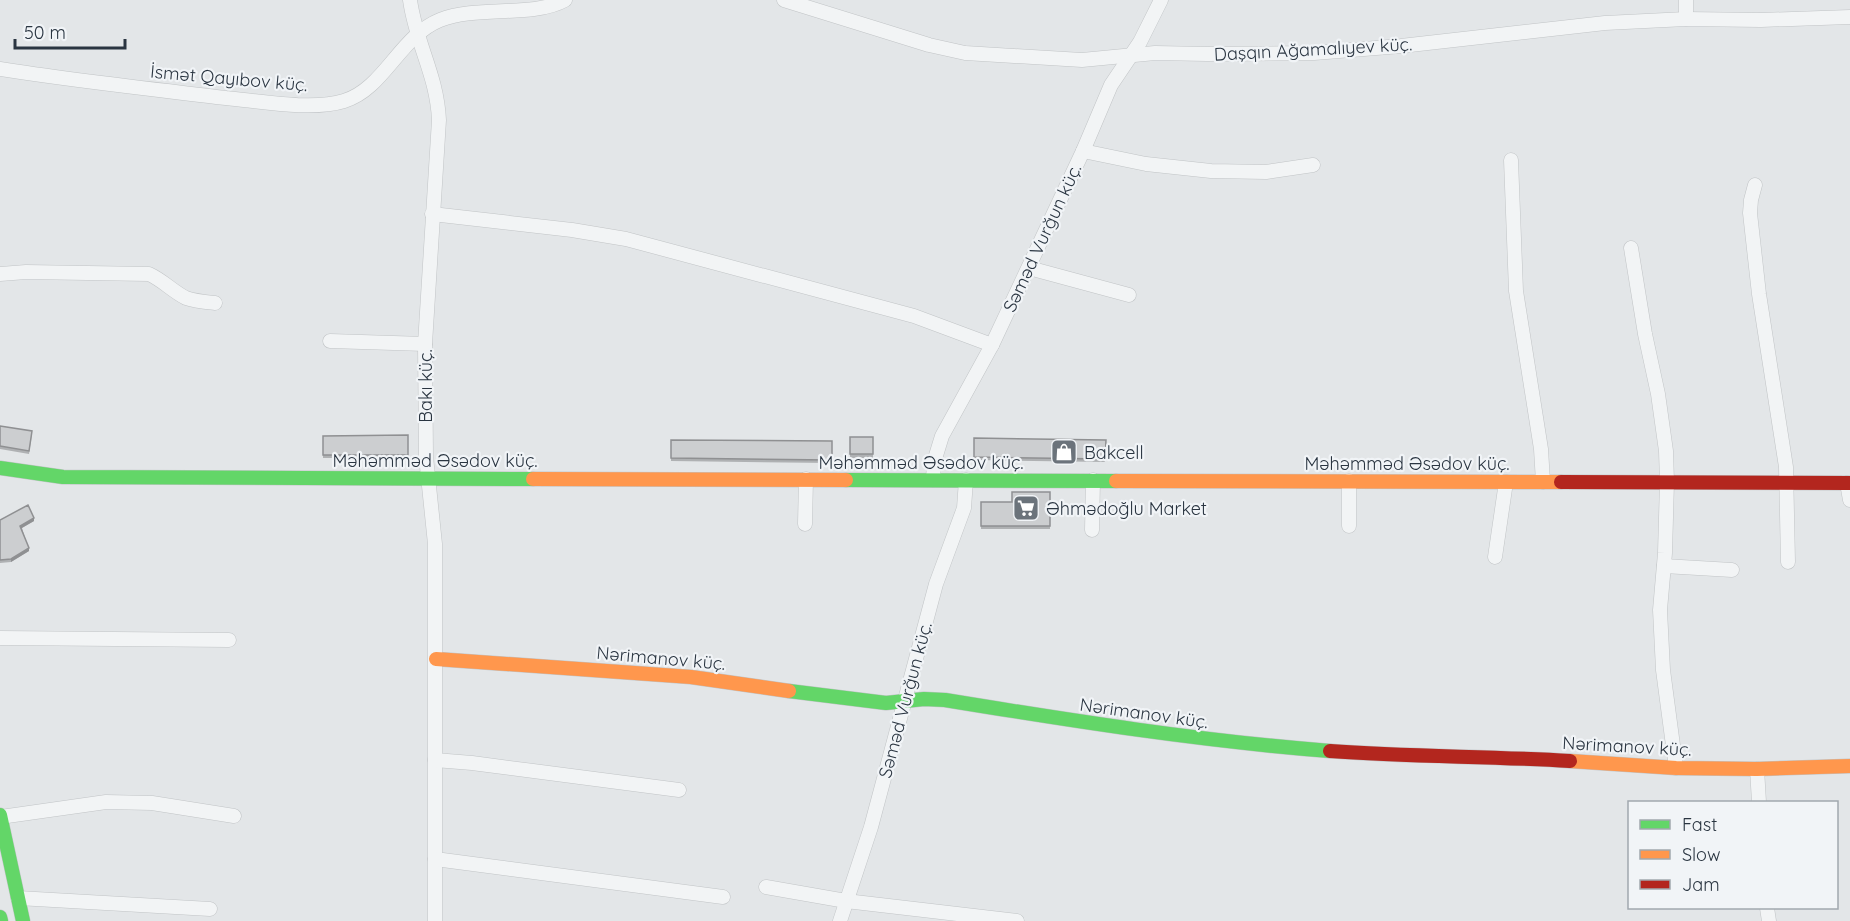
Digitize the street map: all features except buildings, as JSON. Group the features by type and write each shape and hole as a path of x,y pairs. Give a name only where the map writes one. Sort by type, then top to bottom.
{"main road":[{"path":"0,468 63,477"},
{"name":"Məhəmməd Əsədov küç.","path":"63,477 1849,483"},
{"path":"9,483 63,477"},
{"name":"Nərimanov küç.","path":"436,659 691,677 858,701 886,703 924,699 945,700 1079,722 1241,744 1367,754 1512,757 1676,768 1757,769 1850,766"},
{"path":"0,816 23,921"}],"street":[{"name":"Bakı küç.","path":"410,0 416,34 438,98 425,344 425,429 435,544 435,921"},
{"name":"İsmət Qayıbov küç.","path":"0,69 171,92 286,104 321,105 345,101 369,86 416,34 439,20 468,12 530,9 565,0"},
{"name":"Daşqın Ağamalıyev küç.","path":"784,0 928,45 965,53 1082,60 1155,53 1314,53 1401,46 1605,23 1686,19 1761,20 1850,17"},
{"name":"Səməd Vurğun küç.","path":"933,480 934,462 942,436 992,345 1083,151 1111,85 1153,18 1161,0"},
{"path":"1686,0 1686,19"},
{"path":"1083,151 1146,164 1211,171 1266,172 1312,165"},
{"path":"1511,160 1516,291 1541,449 1543,482"},
{"path":"1755,185 1750,200 1750,213 1759,294 1787,483 1788,562"},
{"path":"432,214 572,230 626,239 914,316 992,345"},
{"path":"1631,248 1645,334 1658,394 1666,451 1664,566 1660,610 1663,670 1676,768"},
{"path":"1029,268 1129,295"},
{"path":"0,274 48,272 149,274 162,280 188,299 214,303"},
{"path":"330,341 425,344"},
{"path":"806,479 806,524"},
{"name":"Səməd Vurğun küç.","path":"840,921 871,827 936,584 964,508 966,480"},
{"path":"1092,530 1093,480"},
{"path":"1349,481 1349,526"},
{"path":"1495,557 1506,482"},
{"path":"1849,483 1850,500"},
{"path":"1664,566 1732,570"},
{"path":"0,638 229,640"},
{"path":"435,760 679,790"},
{"path":"1757,769 1759,801"},
{"path":"0,816 106,802 152,803 234,816"},
{"path":"435,859 723,897"},
{"path":"766,887 846,901 1017,921"},
{"path":"18,898 210,909"}],"traffic: fast":[{"path":"0,468 63,477 533,479"},
{"path":"846,480 1116,481"},
{"path":"789,691 886,703 924,699 945,700 1185,736 1330,751"},
{"path":"0,815 23,921"},
{"path":"0,917 1,921"}],"traffic: slow":[{"path":"533,479 846,480"},
{"path":"1116,481 1561,482"},
{"path":"436,659 691,677 789,691"},
{"path":"1570,761 1676,768 1757,769 1850,766"}],"traffic: jam":[{"path":"1561,482 1850,483"},
{"path":"1330,751 1570,761"}],"place":[{"name":"Bakcell","path":"1064,452"},
{"name":"Əhmədoğlu Market","path":"1026,508"}]}
